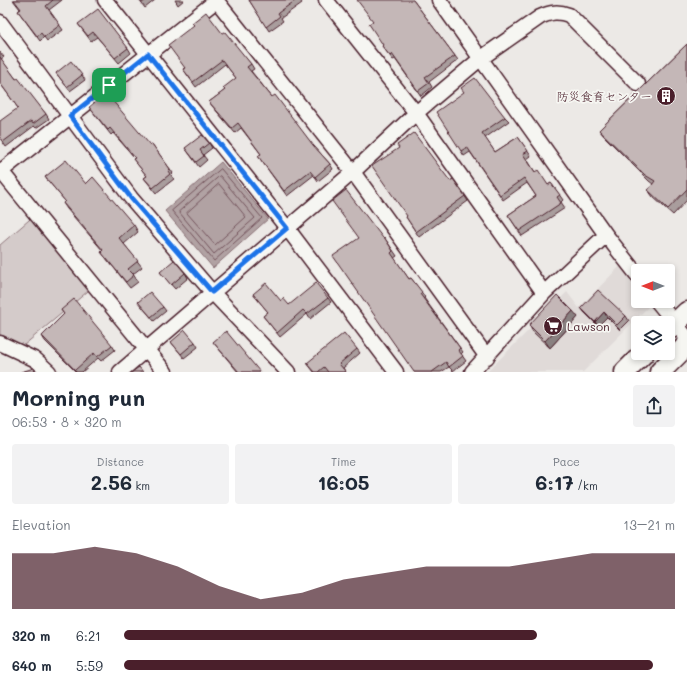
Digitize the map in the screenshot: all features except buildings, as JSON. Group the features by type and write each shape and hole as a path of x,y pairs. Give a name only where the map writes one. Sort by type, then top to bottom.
{"highway":[{"path":"660,372 687,345"},
{"path":"625,372 637,360"}],"street":[{"path":"105,0 287,228 396,372"},
{"path":"165,372 0,171 217,0 353,172 487,357"},
{"path":"326,0 416,113 544,293"},
{"path":"439,0 631,267"},
{"path":"120,372 353,172 416,113 480,59 540,17 550,13 560,12 569,15 638,84"},
{"path":"0,22 131,198 212,292 288,372"},
{"path":"472,372 544,293 606,234"},
{"path":"663,308 679,326"},
{"path":"0,343 36,360 49,372"}],"shaded area":[{"path":"36,214 94,286 17,351 0,343 0,245"},
{"path":"620,266 631,281 631,308 647,308 639,316 631,316 631,324 583,372 487,372 567,292 579,308"}],"water":[{"path":"221,162 268,219 213,268 165,211"}],"place":[{"name":"防災食育センター","path":"666,96"},
{"name":"Lawson","path":"553,326"}],"route":[{"path":"148,54 287,228 212,292 131,198 70,116 109,85 148,54"}]}
